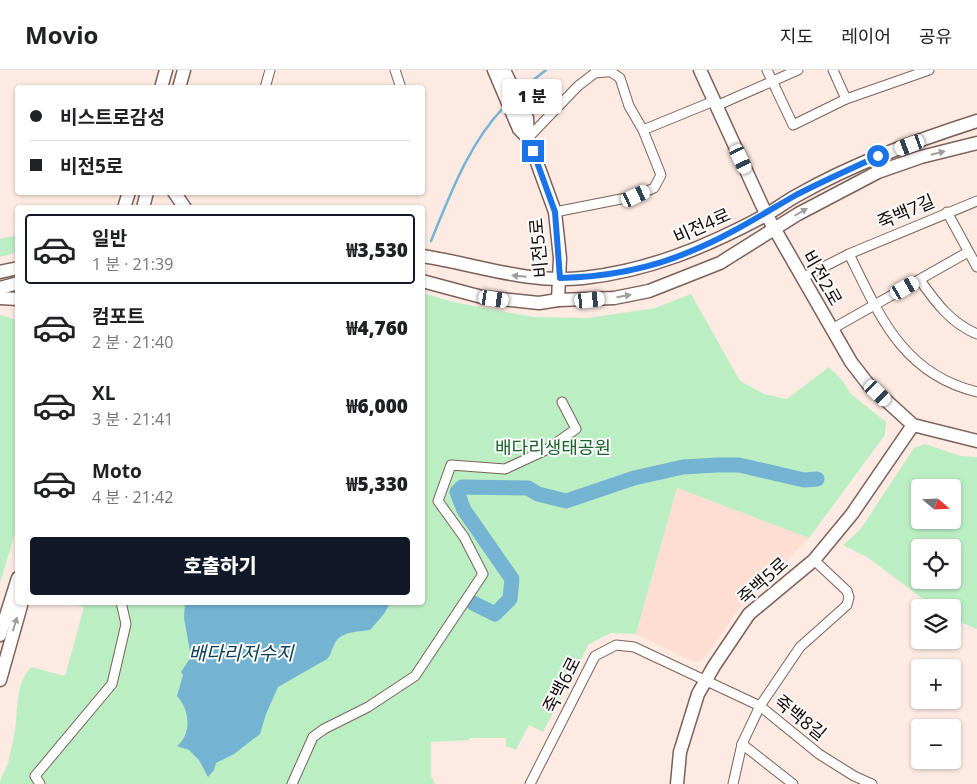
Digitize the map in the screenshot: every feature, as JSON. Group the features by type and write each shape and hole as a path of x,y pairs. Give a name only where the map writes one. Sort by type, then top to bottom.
{"main road":[{"path":"161,85 166,70"},
{"path":"180,85 185,70"},
{"path":"185,70 185,85"},
{"name":"비전5로","path":"494,70 508,91 522,121 555,212 560,278 558,300"},
{"name":"비전5로","path":"504,70 508,91"},
{"name":"비전2로","path":"700,70 766,214 851,362 868,384 913,425 977,441"},
{"name":"비전4로","path":"425,257 514,276 560,278 582,278 657,264 698,248 861,164 977,121"},
{"path":"425,282 482,297 539,303 558,300 590,300 649,291 720,264 798,214 878,172 921,157 977,143"},
{"path":"0,272 15,269"},
{"path":"0,288 15,284"},
{"path":"0,298 15,300"},
{"name":"죽백5로","path":"677,784 680,752 698,694 706,680 750,614 814,560 852,514 913,425"},
{"path":"0,635 15,588"},
{"path":"0,680 21,605"}],"street":[{"path":"266,85 270,70"},
{"path":"395,70 400,85"},
{"path":"767,70 793,125 846,99 908,73 929,70"},
{"path":"643,130 715,104 798,70"},
{"path":"833,70 846,99"},
{"path":"528,138 578,86 595,73 611,72 620,78 629,106 643,130 661,175 654,188 636,196 555,212"},
{"name":"죽백7길","path":"802,278 848,255 977,201"},
{"path":"947,212 977,267"},
{"path":"832,329 968,252"},
{"path":"848,255 875,306 910,357 935,377 977,392"},
{"path":"920,280 945,314 964,328 977,334"},
{"path":"292,784 313,737 324,729 368,707 414,676 483,574 464,537 438,501 451,464 505,469 546,450 576,428 562,402"},
{"path":"733,784 742,744 760,706 800,647 847,605 849,598 847,591 814,560"},
{"path":"40,784 35,776 112,684 126,624 122,605"},
{"name":"죽백6로","path":"530,784 595,656 604,649 616,645 634,647 706,680"},
{"name":"죽백8길","path":"706,680 760,706 819,754 854,776 872,784"},
{"path":"742,744 790,783"}],"shaded area":[{"path":"677,488 809,538 738,610 703,660 694,662 636,634"}],"green space":[{"path":"15,235 15,253 0,257 0,239"},
{"name":"배다리생태공원","path":"425,294 453,302 533,317 588,318 655,308 691,294 740,381 764,394 787,399 829,367 843,381 850,393 886,422 885,435 809,538 677,488 636,634 611,633 589,644 543,732 529,725 516,750 506,746 506,738 469,738 469,740 431,742 431,776 435,784 0,784 8,763 15,732 19,692 23,679 31,667 65,676 84,607 76,605 425,605"},
{"path":"0,315 15,319 15,534 0,583"},
{"path":"925,444 961,456 977,457 977,629 961,622 961,599 923,599 867,557 843,545 860,530 914,448"}],"water":[{"name":"배다리저수지","path":"185,605 389,605 384,614 370,630 349,633 340,637 327,659 278,687 266,714 260,734 234,754 216,763 214,770 208,777 199,760 189,750 177,746 185,735 188,722 185,708 177,696 183,675 181,672 191,657 184,618"}],"waterway":[{"path":"518,92 546,70"},
{"path":"431,241 461,170 480,137 504,107"},
{"path":"473,603 495,614 510,599 512,579 464,510 457,492 462,487 528,488 538,494 566,501 634,478 683,467 739,465 804,480 817,479"}],"route":[{"path":"533,151 555,212 560,258 560,278 582,278 657,264 690,252 723,237 796,196 878,156"}]}
